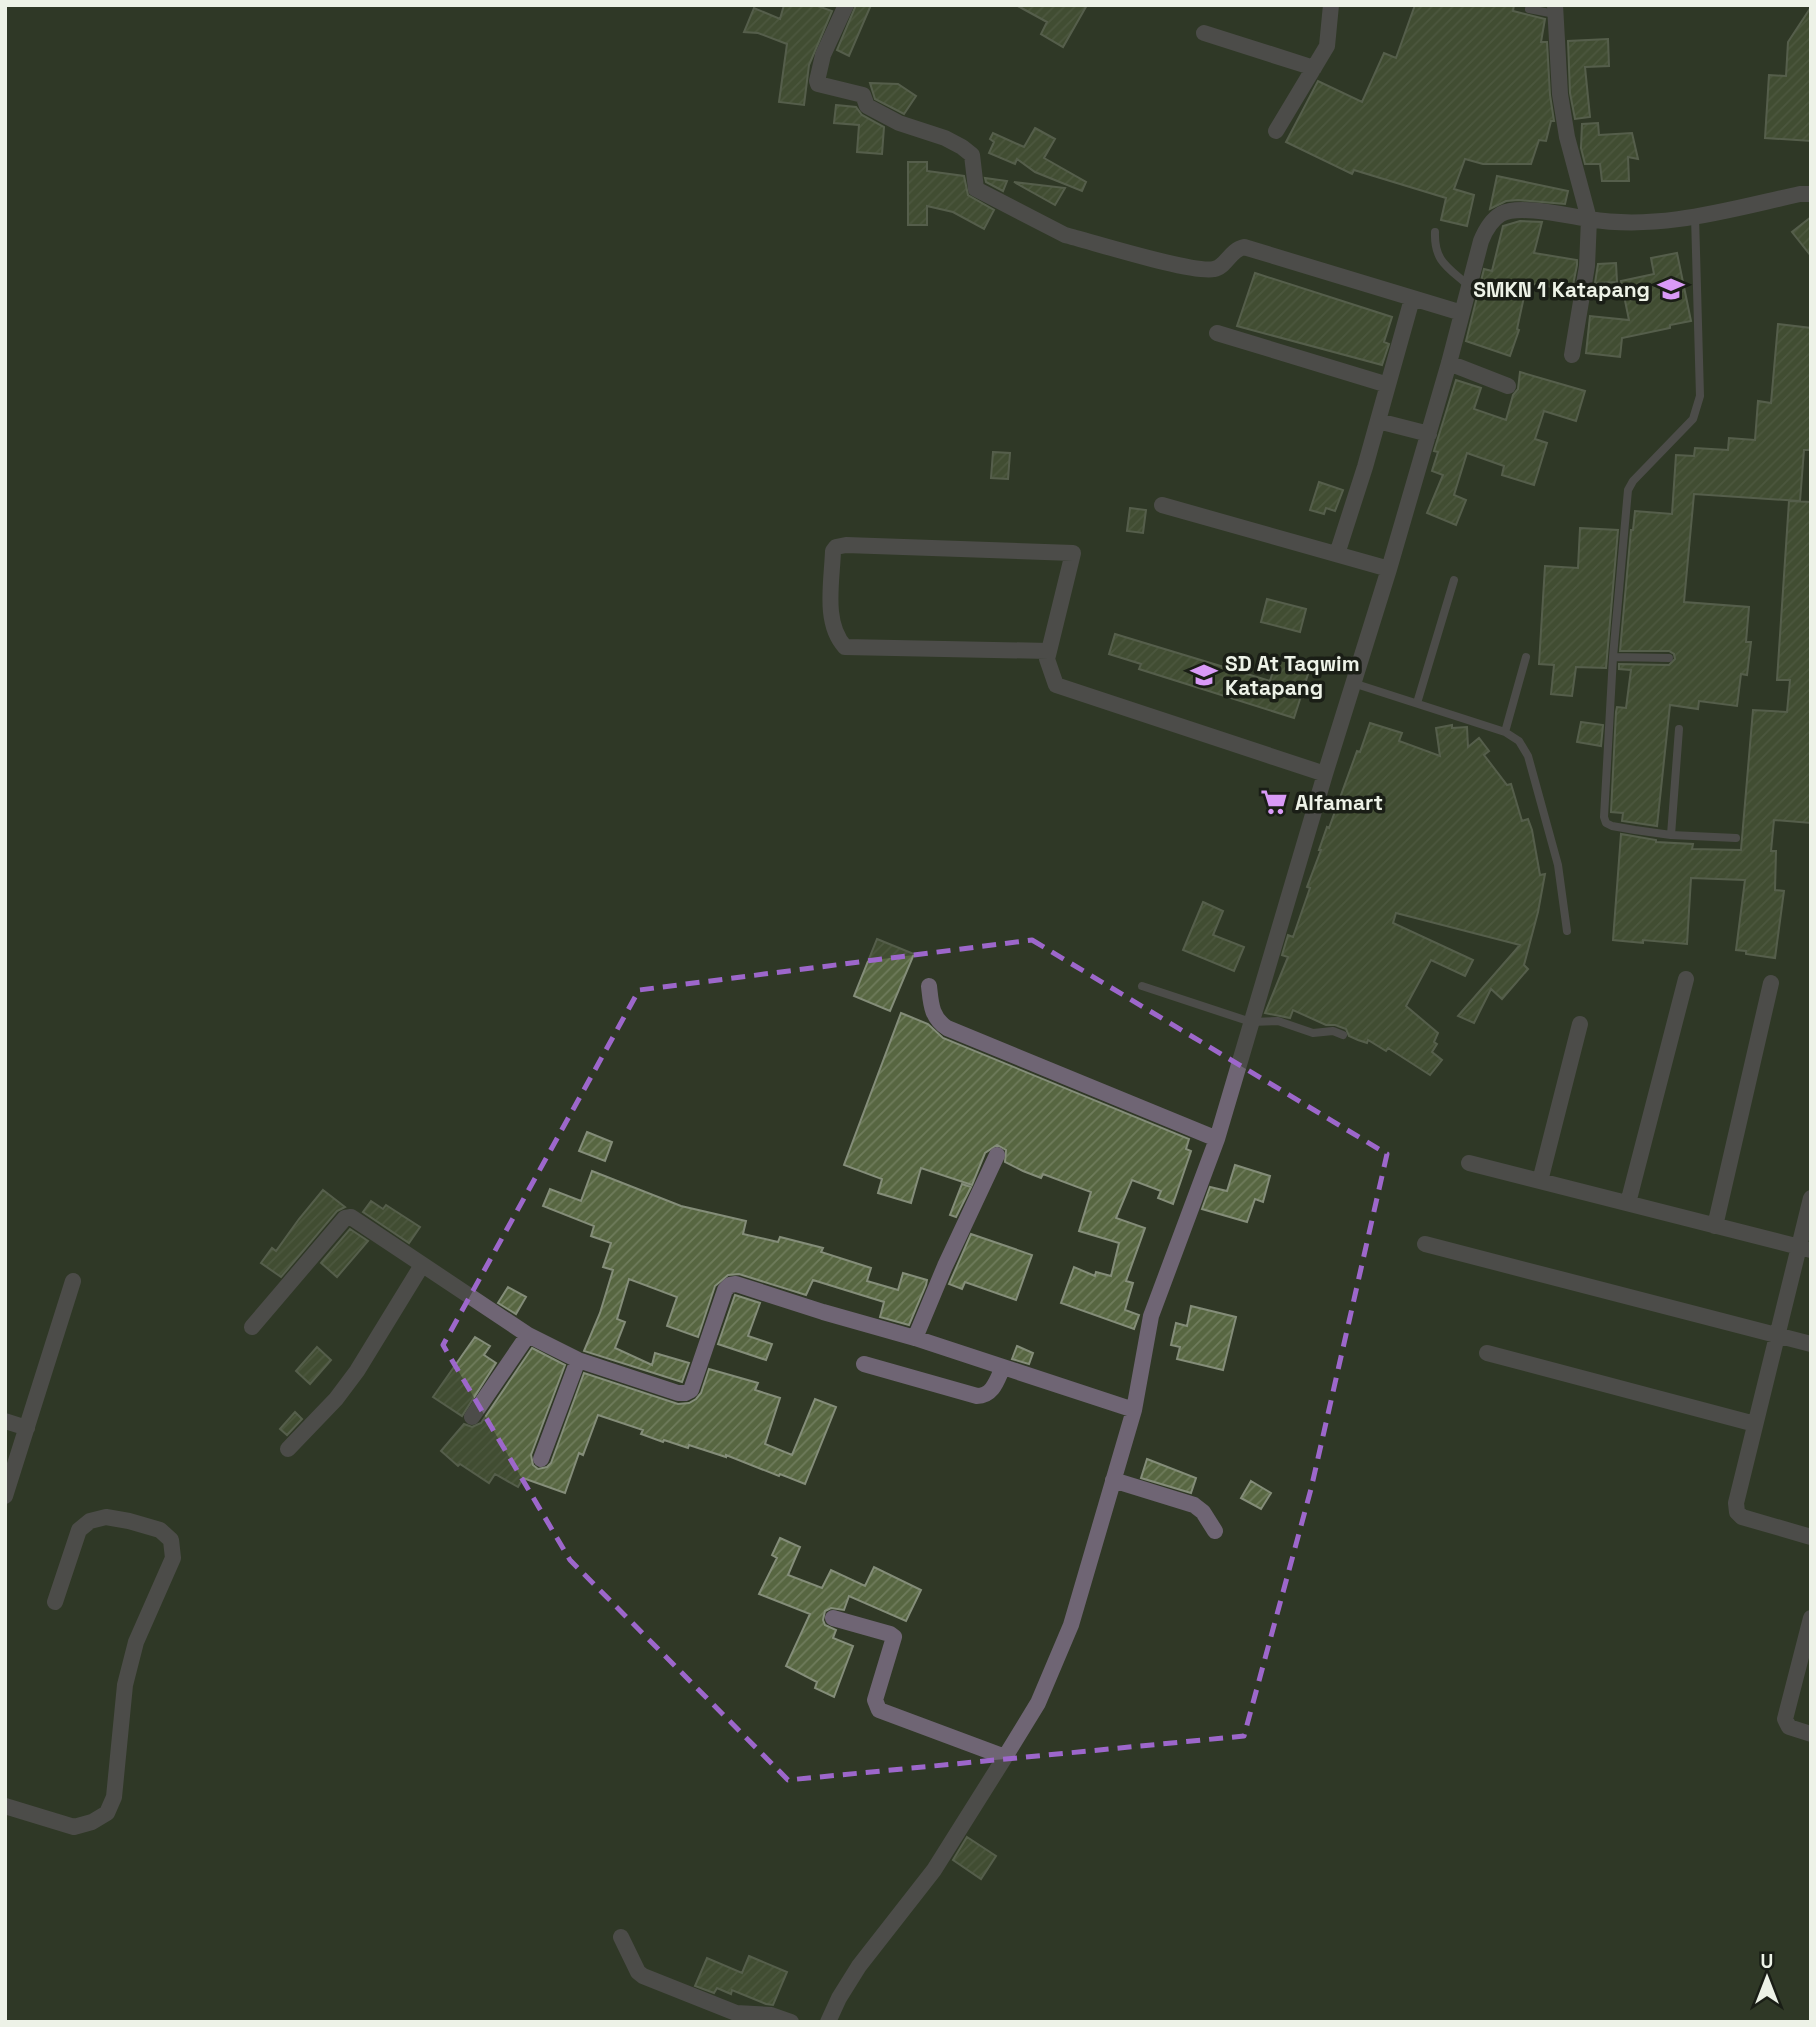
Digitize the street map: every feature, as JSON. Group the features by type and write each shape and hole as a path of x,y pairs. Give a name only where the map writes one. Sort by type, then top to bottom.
{"street":[{"path":"846,5 823,55 818,84 863,95 867,106 882,114 962,147 972,155 976,188 1048,228 1090,242 1211,270 1219,268 1235,250 1244,247 1462,313"},
{"path":"1276,131 1327,46 1331,5"},
{"path":"1555,10 1560,94 1589,219 1587,266 1572,355"},
{"path":"1204,33 1314,68"},
{"path":"828,2022 859,1966 934,1870 1005,1757 1038,1703 1071,1625 1134,1410 1161,1284 1217,1139 1325,774 1390,569 1487,227 1501,214 1522,210 1614,223 1637,223 1695,216 1811,194"},
{"path":"1337,554 1412,299"},
{"path":"1217,333 1388,385"},
{"path":"1449,363 1508,386"},
{"path":"1378,421 1429,434"},
{"path":"1162,505 1390,569"},
{"path":"1049,651 845,647 836,637 832,624 833,551 836,547 846,545 1073,552 1049,651 1046,659 1056,685 1325,774"},
{"path":"1628,1203 1686,979"},
{"path":"1714,1226 1771,984"},
{"path":"929,986 932,1011 937,1022 947,1028 1217,1139"},
{"path":"1540,1181 1580,1024"},
{"path":"915,1338 997,1155"},
{"path":"1469,1163 1805,1249"},
{"path":"1811,1198 1805,1249 1777,1335 1736,1503 1737,1512 1742,1517 1811,1537"},
{"path":"252,1327 348,1217 528,1335 578,1360 685,1393 691,1390 725,1290 736,1284 915,1338 1134,1410"},
{"path":"1424,1244 1811,1344"},
{"path":"288,1449 337,1399 422,1265"},
{"path":"5,1496 74,1280"},
{"path":"472,1417 528,1335"},
{"path":"1487,1353 1755,1423"},
{"path":"541,1459 578,1360"},
{"path":"864,1364 977,1396 991,1392 1003,1367"},
{"path":"5,1421 27,1428"},
{"path":"1114,1480 1194,1505 1203,1512 1215,1531"},
{"path":"5,1806 74,1827 92,1822 107,1813 114,1797 125,1685 136,1642 173,1558 170,1540 160,1530 129,1521 106,1517 90,1521 79,1530 55,1602"},
{"path":"833,1618 894,1637 876,1700 879,1710 1005,1757"},
{"path":"1811,1618 1785,1719 1788,1727 1811,1734"},
{"path":"621,1937 638,1972 643,1976 736,2013 771,2015 791,2022"}],"lane":[{"path":"1529,9 1555,10"},
{"path":"1695,216 1700,396 1693,419 1633,481 1628,490 1613,657 1604,817 1606,823 1612,826 1671,835 1736,838"},
{"path":"1435,232 1438,256 1469,286"},
{"path":"1417,703 1454,580"},
{"path":"1505,732 1525,657"},
{"path":"1613,657 1669,657"},
{"path":"1353,683 1505,732 1519,741 1528,756 1558,866 1567,931"},
{"path":"1671,835 1679,729"},
{"path":"1142,986 1251,1022 1278,1021 1306,1031 1333,1031 1343,1035"}],"highlighted area":[{"path":"1032,940 1387,1154 1311,1489 1244,1736 788,1780 570,1560 443,1345 639,990"}],"building":[{"path":"784,5 815,5 832,11 809,65 804,105 779,102 787,44 758,33 744,32 754,8 780,19"},
{"path":"856,5 871,5 849,56 837,50"},
{"path":"1016,5 1087,5 1063,47 1041,34 1047,22"},
{"path":"1415,5 1514,5 1513,11 1545,19 1541,42 1547,42 1554,121 1551,121 1546,141 1539,140 1531,164 1483,164 1465,159 1454,189 1474,195 1467,226 1441,220 1446,198 1354,170 1352,174 1286,142 1318,81 1362,102 1384,53 1396,58"},
{"path":"1811,7 1811,141 1765,138 1769,75 1786,76 1788,42"},
{"path":"1608,39 1609,66 1585,67 1590,117 1575,119 1570,93 1568,41"},
{"path":"870,83 898,84 916,96 904,114 875,99"},
{"path":"836,105 856,107 862,115 884,127 882,154 857,152 859,125 834,123"},
{"path":"1598,123 1599,135 1632,133 1638,159 1628,157 1629,181 1602,181 1600,164 1585,164 1581,148 1582,124"},
{"path":"1035,128 1055,139 1044,158 1086,182 1082,191 1035,172 1017,159 1015,164 989,153 994,142 990,139 993,133 1024,147"},
{"path":"908,162 927,162 927,171 964,176 968,195 994,210 984,229 953,212 927,206 927,225 908,225"},
{"path":"1497,176 1568,191 1565,204 1518,200 1506,201 1490,209"},
{"path":"985,178 1007,181 1003,191 986,182"},
{"path":"1014,182 1065,188 1055,205"},
{"path":"1811,217 1811,256 1792,232"},
{"path":"1520,221 1542,222 1534,253 1577,260 1577,265 1572,290 1527,283 1517,329 1519,330 1510,356 1466,341 1484,269 1492,271 1503,226"},
{"path":"1677,253 1691,321 1622,338 1620,357 1586,353 1590,316 1629,320 1621,281 1654,274 1651,258"},
{"path":"1616,263 1617,282 1595,283 1598,264"},
{"path":"1255,273 1392,317 1384,342 1389,344 1382,365 1237,326"},
{"path":"1778,324 1811,328 1811,450 1804,450 1800,501 1694,494 1684,602 1749,607 1746,642 1751,642 1747,675 1741,674 1737,706 1699,701 1698,709 1670,705 1657,826 1622,821 1623,813 1611,812 1616,712 1617,707 1626,708 1631,670 1619,669 1619,664 1669,665 1675,659 1674,654 1669,651 1620,651 1635,511 1672,514 1676,455 1694,456 1695,448 1728,450 1729,438 1755,440 1758,401 1771,403"},
{"path":"1520,372 1585,391 1576,421 1544,411 1535,439 1547,443 1534,485 1502,475 1504,466 1467,453 1454,495 1466,500 1456,525 1427,513 1443,475 1432,471 1438,452 1434,451 1456,380 1481,388 1474,409 1506,420 1513,395 1518,389"},
{"path":"993,452 1010,453 1008,479 991,478"},
{"path":"1319,482 1343,490 1335,511 1326,508 1324,514 1310,510"},
{"path":"1789,501 1811,502 1811,823 1774,820 1771,851 1776,851 1775,890 1784,891 1775,958 1736,950 1745,880 1691,878 1687,944 1613,940 1621,834 1656,842 1693,844 1692,849 1741,850 1753,710 1787,712 1790,680 1777,680"},
{"path":"1130,508 1146,510 1143,533 1127,531"},
{"path":"1580,528 1618,530 1606,668 1576,667 1572,696 1551,694 1554,665 1539,664 1545,566 1578,568"},
{"path":"1267,599 1306,609 1300,632 1261,622"},
{"name":"SD At Taqwim Katapang","path":"1115,634 1270,681 1277,658 1310,668 1294,718 1139,669 1141,664 1109,654"},
{"path":"1581,722 1603,725 1601,746 1577,742"},
{"path":"1370,723 1402,733 1399,741 1440,756 1436,728 1452,725 1452,728 1467,727 1468,747 1479,738 1489,751 1484,755 1507,785 1511,784 1522,821 1528,819 1532,830 1540,875 1545,874 1524,965 1528,969 1502,999 1491,989 1474,1023 1458,1016 1520,945 1396,913 1393,923 1473,960 1465,976 1431,960 1406,1006 1438,1033 1434,1042 1437,1044 1432,1052 1442,1060 1430,1075 1388,1048 1386,1051 1368,1040 1367,1043 1349,1036 1346,1029 1326,1025 1293,1010 1290,1018 1265,1013 1288,957 1282,955 1288,935 1293,937 1327,827 1329,828"},
{"path":"1203,902 1223,911 1213,935 1244,947 1234,971 1183,950"},
{"path":"877,939 914,954 890,1011 854,996"},
{"path":"901,1013 928,1024 943,1038 1189,1139 1186,1149 1191,1151 1173,1204 1158,1198 1161,1191 1132,1180 1116,1218 1145,1228 1126,1281 1133,1283 1125,1310 1139,1315 1134,1329 1061,1303 1074,1267 1095,1276 1096,1272 1111,1276 1119,1243 1079,1231 1091,1192 1043,1174 1041,1178 1005,1162 1006,1150 997,1145 985,1153 972,1185 921,1168 911,1203 878,1193 882,1179 844,1165"},
{"path":"587,1132 612,1142 605,1161 579,1151"},
{"path":"1235,1165 1270,1176 1263,1202 1255,1199 1247,1222 1202,1209 1210,1187 1227,1191"},
{"path":"592,1171 681,1206 746,1221 743,1234 778,1242 780,1237 823,1248 821,1252 871,1268 867,1281 898,1290 903,1273 927,1280 926,1285 909,1325 880,1317 884,1302 813,1280 806,1295 739,1274 728,1275 715,1286 698,1337 667,1326 677,1297 629,1279 617,1319 625,1322 615,1348 652,1365 655,1353 689,1363 682,1382 584,1351 600,1313 613,1270 603,1267 611,1243 591,1236 594,1226 543,1206 550,1189 581,1201"},
{"path":"962,1184 971,1187 956,1217 950,1215"},
{"path":"323,1190 345,1207 337,1211 281,1277 261,1263 272,1248 276,1251"},
{"path":"371,1201 383,1209 386,1205 420,1227 409,1243 363,1212"},
{"path":"350,1229 368,1241 337,1277 321,1263"},
{"path":"971,1234 1032,1255 1016,1300 965,1282 962,1289 949,1284"},
{"path":"508,1287 526,1297 516,1314 498,1303"},
{"path":"735,1295 760,1303 748,1336 772,1344 766,1360 718,1344"},
{"path":"1191,1306 1236,1317 1223,1370 1177,1359 1180,1347 1171,1345 1176,1323 1187,1326"},
{"path":"475,1337 490,1346 484,1355 496,1363 462,1416 433,1397"},
{"path":"1017,1346 1033,1353 1029,1364 1012,1359"},
{"path":"317,1347 331,1360 310,1384 296,1371"},
{"path":"532,1348 565,1365 531,1455 533,1465 538,1469 551,1463 584,1373 678,1404 696,1399 701,1393 709,1369 758,1383 755,1390 780,1398 765,1444 792,1455 815,1399 836,1407 805,1484 726,1455 689,1445 688,1448 664,1440 663,1442 641,1434 643,1430 598,1415 583,1455 579,1453 565,1493 523,1478 518,1487 495,1474 489,1483 460,1464 458,1466 441,1451 464,1424 472,1427 481,1423"},
{"path":"295,1412 302,1419 287,1435 280,1429"},
{"path":"1147,1459 1196,1478 1191,1493 1141,1478"},
{"path":"1251,1481 1271,1493 1261,1509 1241,1498"},
{"path":"780,1538 800,1547 788,1575 822,1588 831,1570 865,1586 874,1567 921,1590 906,1621 849,1596 844,1610 831,1608 825,1611 825,1625 836,1630 833,1638 853,1646 834,1697 815,1688 817,1682 786,1666 810,1614 759,1594 777,1558 772,1555"},
{"path":"967,1837 996,1856 981,1879 953,1860"},
{"path":"749,1956 787,1972 773,2005 732,1990 731,1994 717,1988 714,1993 695,1986 707,1958 742,1973"}],"place":[{"name":"SMKN 1 Katapang","path":"1671,289"},
{"name":"SD At Taqwim Katapang","path":"1204,675"},
{"name":"Alfamart","path":"1274,802"}]}
